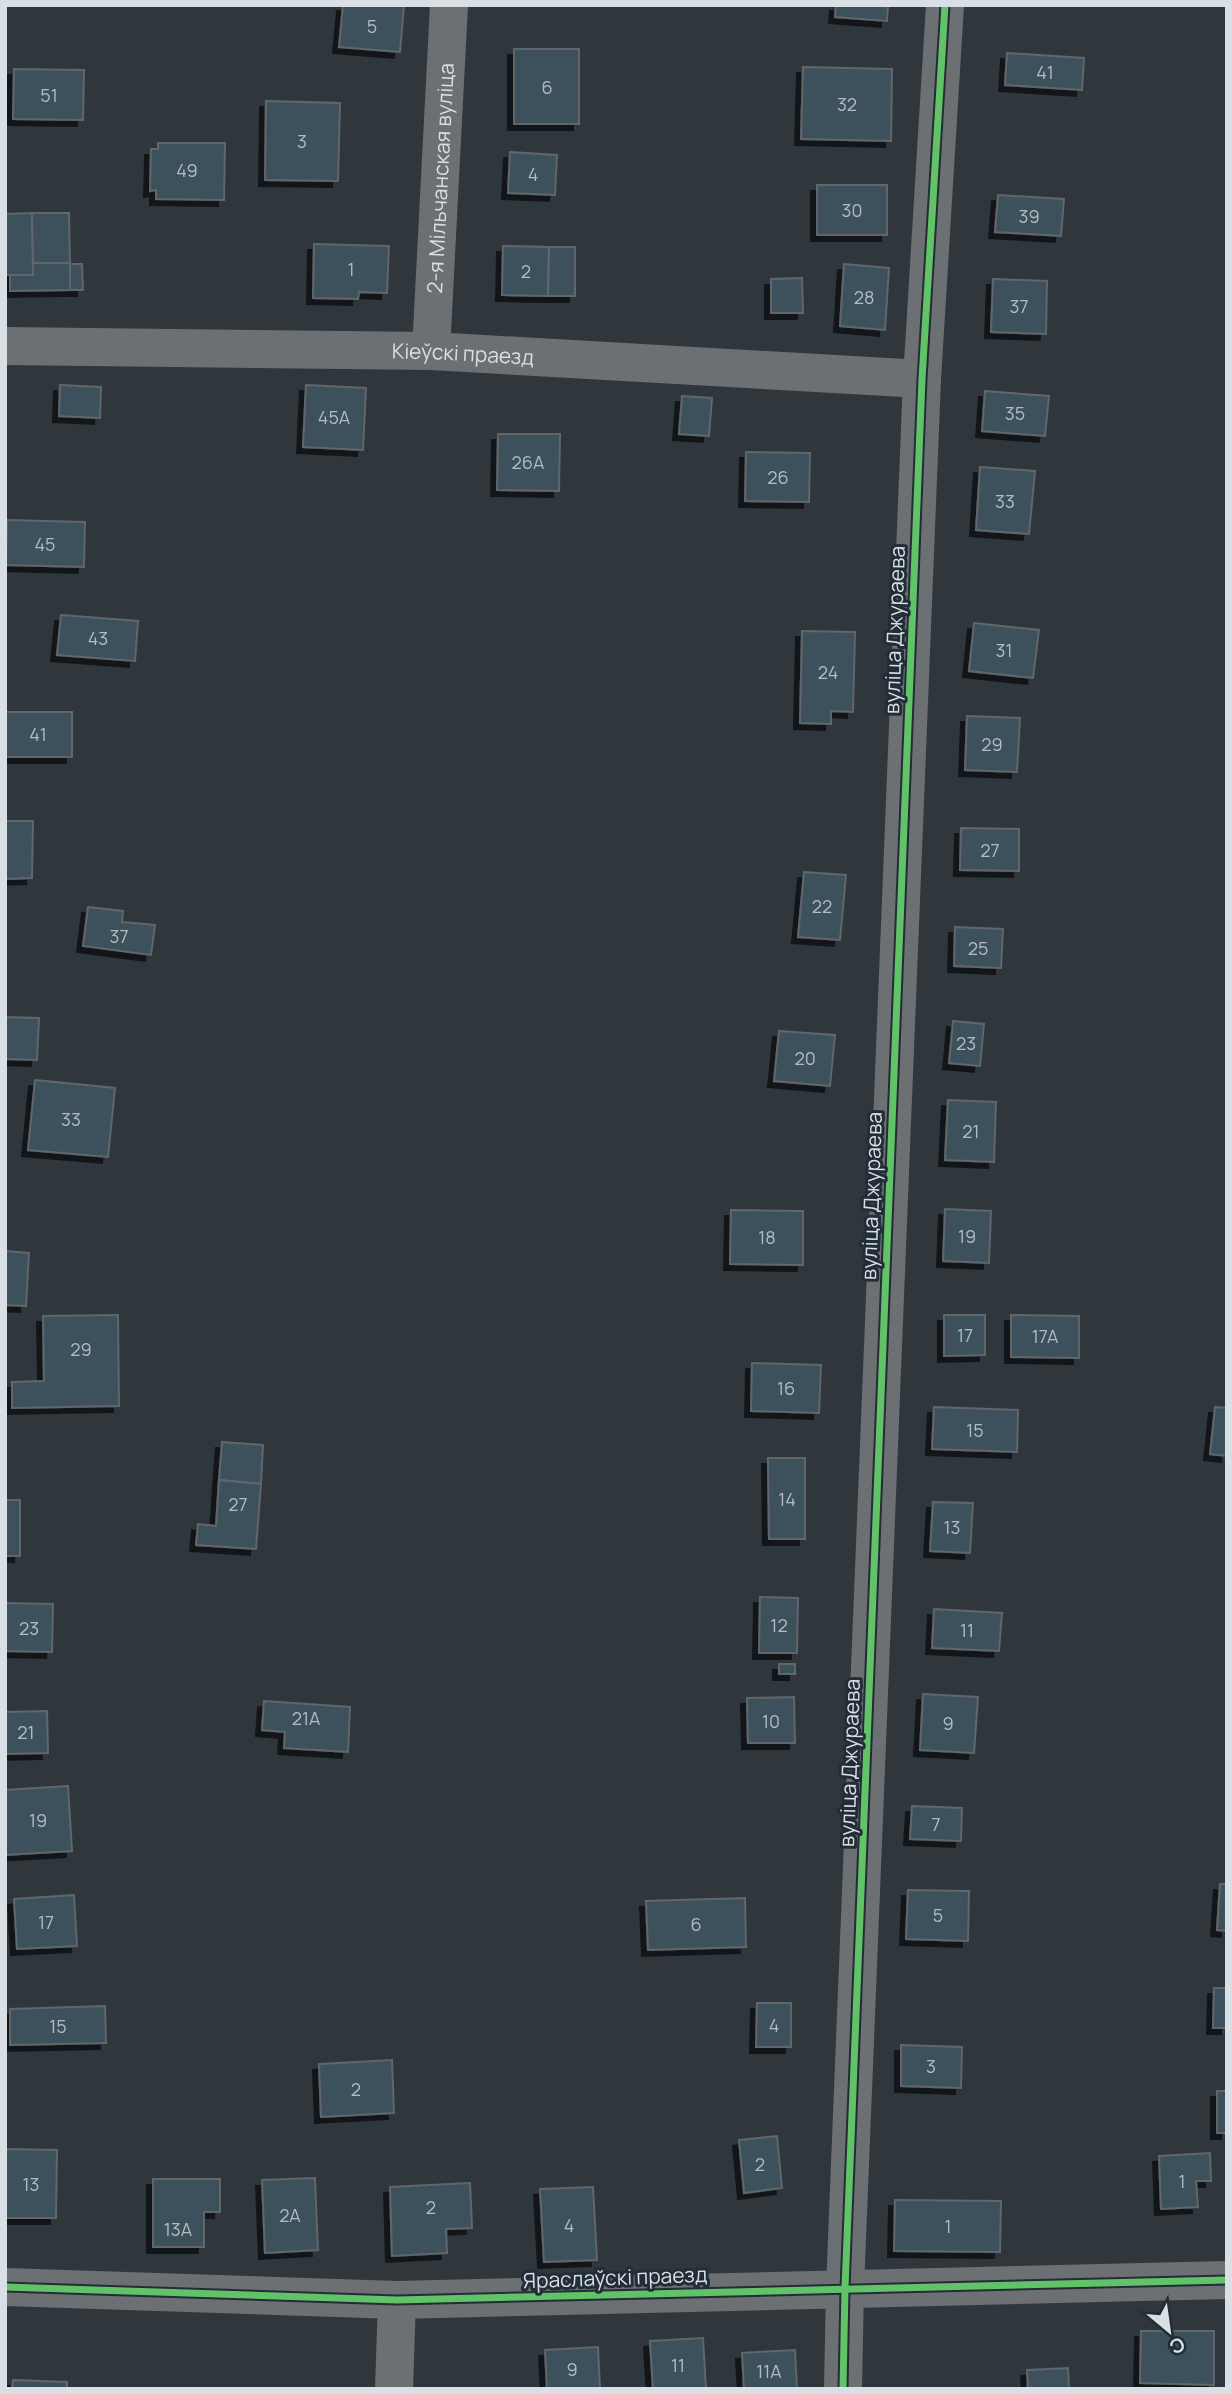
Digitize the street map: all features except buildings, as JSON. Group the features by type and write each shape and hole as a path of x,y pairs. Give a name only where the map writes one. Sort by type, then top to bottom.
{"street":[{"name":"2-я Мільчанская вуліца","path":"431,351 449,5"},
{"name":"вуліца Джураева","path":"843,2389 922,379 945,5"},
{"name":"Кіеўскі праезд","path":"5,346 431,351 922,379"},
{"name":"Яраслаўскі праезд","path":"5,2287 397,2300 1227,2280"},
{"path":"394,2389 397,2300"}],"cycle path":[{"path":"843,2389 922,379 945,5"},
{"path":"5,2287 397,2300 1227,2280"}]}
